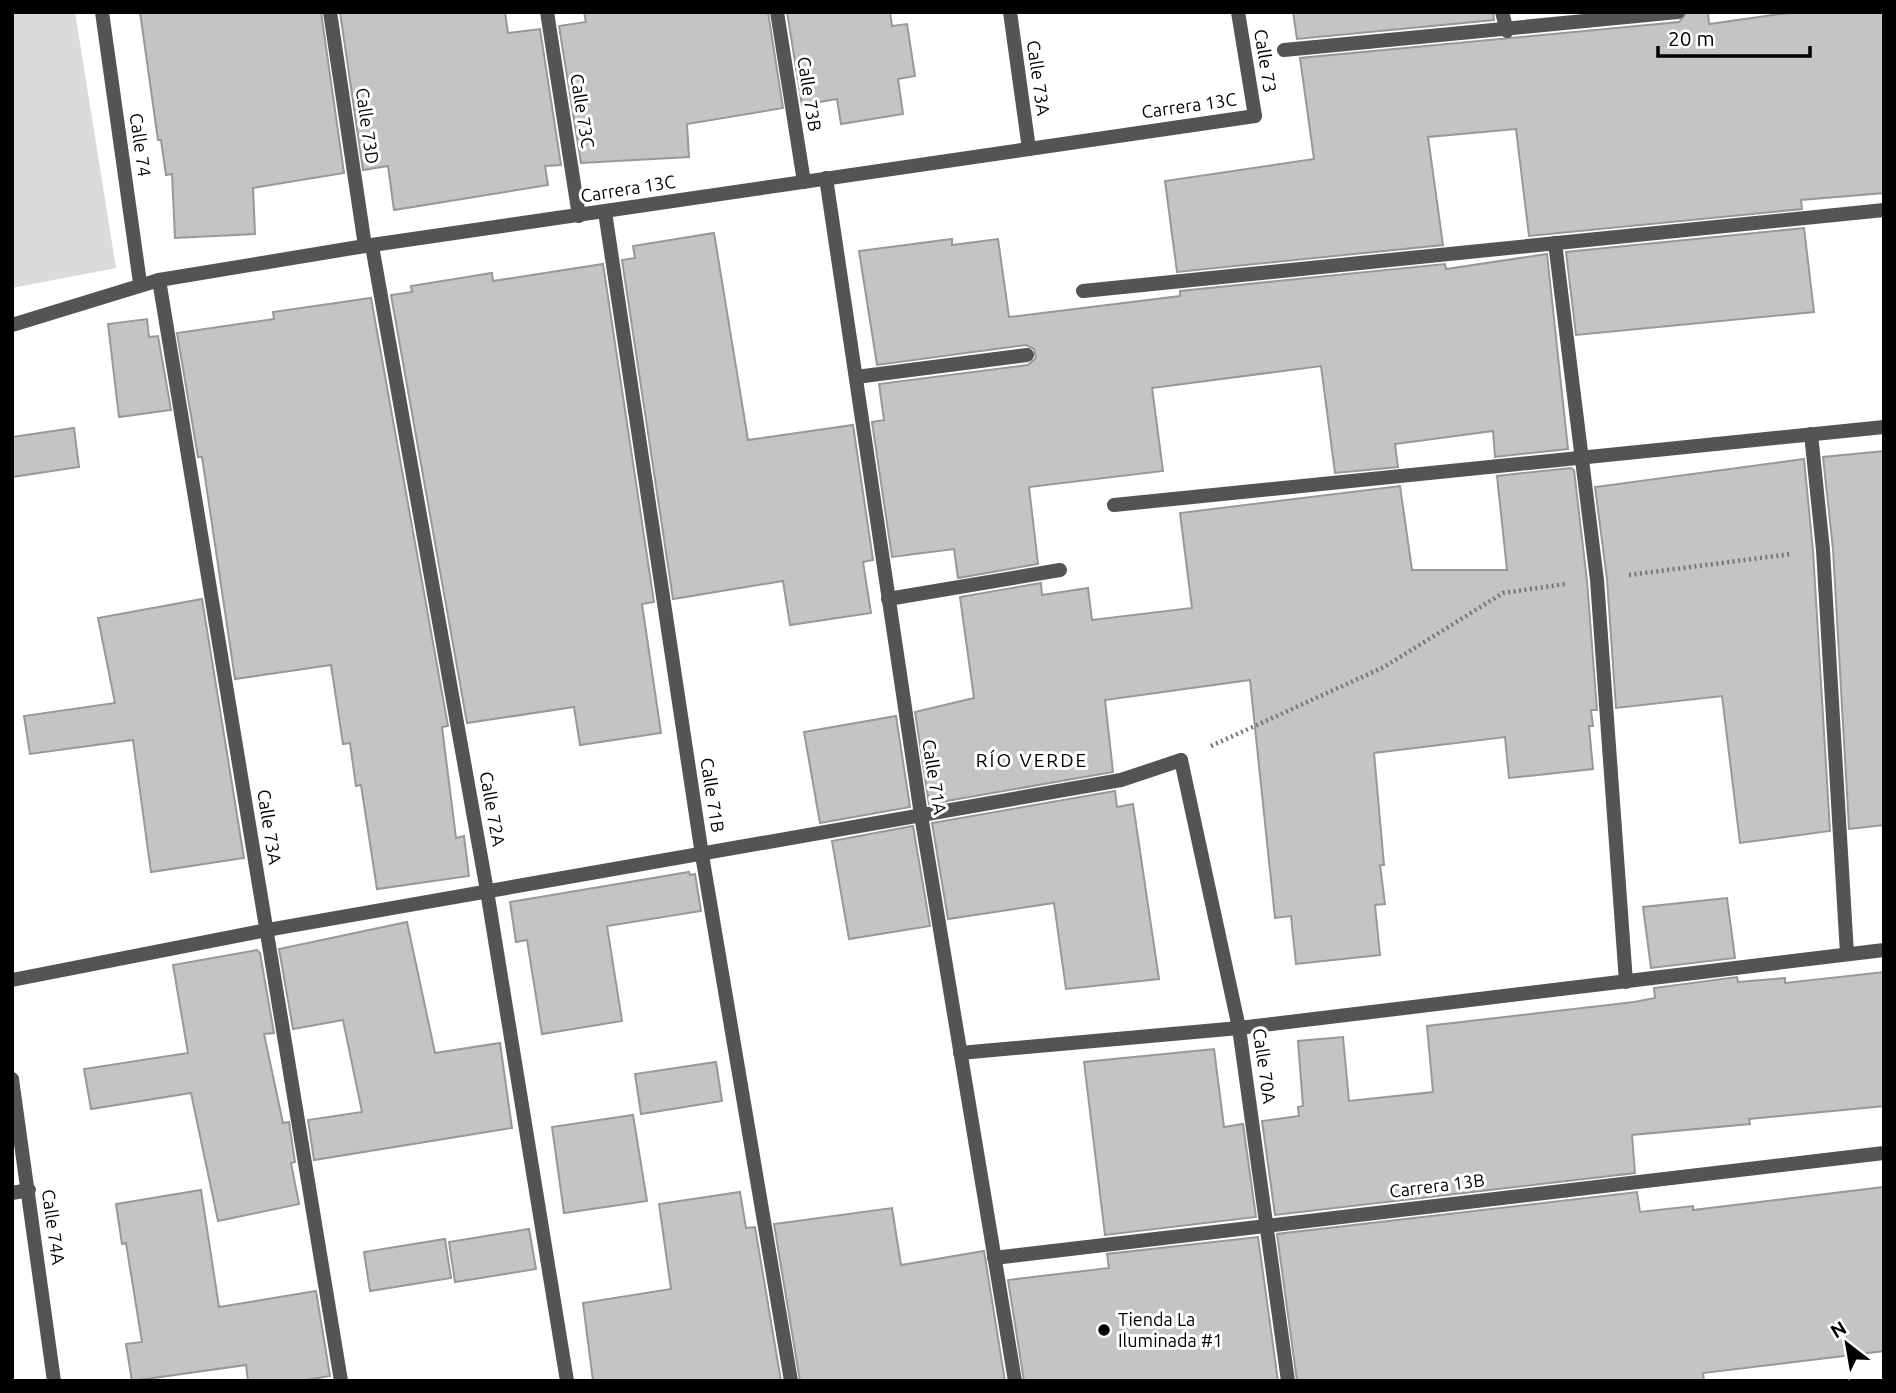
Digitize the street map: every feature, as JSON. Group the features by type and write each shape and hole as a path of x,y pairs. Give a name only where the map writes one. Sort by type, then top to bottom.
{"street":[{"name":"Calle 74","path":"102,12 140,283"},
{"name":"Calle 73D","path":"330,12 369,246"},
{"name":"Calle 73C","path":"547,12 579,216"},
{"name":"Calle 73B","path":"777,12 804,182"},
{"name":"Calle 73A","path":"1010,12 1029,149"},
{"name":"Calle 73","path":"1238,12 1255,116"},
{"path":"1502,12 1507,31"},
{"path":"1284,50 1507,31 1678,12"},
{"name":"Carrera 13C","path":"12,325 140,283 369,246 1255,116"},
{"name":"Calle 71A","path":"826,178 920,815 1015,1381"},
{"path":"1083,291 1884,210"},
{"name":"Calle 71B","path":"605,212 702,855 792,1381"},
{"path":"1555,243 1597,580 1626,982"},
{"name":"Calle 72A","path":"369,246 487,891 567,1381"},
{"name":"Calle 73A","path":"159,280 341,1381"},
{"path":"856,377 1027,355"},
{"path":"1114,505 1583,455 1884,428"},
{"path":"1811,434 1824,550 1847,954"},
{"path":"888,599 1060,570"},
{"path":"12,980 267,930 1121,780 1181,760"},
{"name":"Calle 70A","path":"1181,760 1239,1028 1288,1381"},
{"path":"960,1053 1239,1028 1884,950"},
{"name":"Calle 74A","path":"12,1079 54,1381"},
{"name":"Carrera 13B","path":"994,1258 1884,1153"},
{"path":"12,1193 29,1190"}],"path":[{"path":"1181,760 1384,667 1503,593 1824,550"}],"shaded area":[{"path":"12,12 75,12 116,268 12,288"}],"building":[{"path":"140,12 321,12 344,173 253,188 255,234 175,238 172,174 166,175 161,140 158,140"},
{"path":"340,12 505,12 508,33 540,29 561,165 545,166 548,185 394,210 388,166 363,170"},
{"path":"584,12 768,12 783,108 687,124 689,157 581,163 559,26 586,22"},
{"path":"787,12 890,12 892,26 907,24 915,76 898,79 903,114 841,124 837,99 802,105"},
{"path":"1293,12 1493,12 1494,20 1297,39"},
{"path":"1687,12 1708,12 1709,24 1795,12 1884,12 1884,193 1801,200 1802,209 1529,236 1516,129 1428,137 1443,245 1177,272 1165,181 1314,159 1300,58 1679,22"},
{"path":"1804,228 1814,312 1576,335 1566,252"},
{"path":"714,233 748,440 853,425 873,560 863,562 871,613 790,625 783,581 673,599 622,260 635,258 633,246"},
{"path":"952,239 952,245 998,239 1009,317 1180,296 1180,291 1445,264 1446,269 1547,254 1568,449 1495,457 1493,431 1395,444 1398,467 1335,473 1321,366 1152,388 1163,471 1029,487 1038,564 958,578 954,549 892,557 872,422 884,420 879,384 1028,365 1036,358 1034,349 1026,345 877,365 859,251"},
{"path":"603,264 654,602 642,604 661,733 580,745 574,707 467,723 391,295 412,292 411,286 492,273 493,281"},
{"path":"371,298 448,726 442,727 456,838 464,836 469,876 377,889 361,785 356,786 350,743 343,744 331,665 235,679 202,457 198,457 177,333 274,319 273,312"},
{"path":"147,319 149,337 158,336 171,410 119,417 108,324"},
{"path":"74,428 79,467 12,477 12,437"},
{"path":"1884,451 1884,825 1849,829 1833,549 1823,457"},
{"path":"1804,459 1813,551 1830,831 1740,843 1722,696 1616,708 1607,579 1595,487"},
{"path":"1571,468 1574,470 1587,581 1597,710 1591,710 1593,726 1589,726 1593,769 1509,778 1505,737 1374,753 1384,865 1380,865 1385,904 1375,905 1380,955 1296,964 1291,916 1275,918 1250,680 1105,700 1113,772 929,804 915,712 974,698 960,597 1041,583 1042,595 1088,588 1092,620 1192,608 1180,513 1400,486 1412,570 1507,570 1497,476"},
{"path":"202,599 244,858 151,872 133,740 30,754 24,716 115,703 98,618"},
{"path":"896,716 910,807 820,823 804,732"},
{"path":"1115,791 1117,807 1133,804 1159,979 1066,989 1054,903 948,919 932,823"},
{"path":"913,826 930,926 849,939 832,841"},
{"path":"689,872 690,875 695,874 701,911 607,926 622,1021 542,1034 527,940 516,942 510,902"},
{"path":"1727,898 1735,958 1651,968 1643,907"},
{"path":"407,922 435,1053 500,1043 512,1128 314,1160 308,1120 362,1112 343,1020 293,1029 279,949"},
{"path":"257,950 260,953 274,1033 264,1034 283,1123 289,1122 295,1162 291,1163 299,1204 218,1221 191,1093 91,1109 84,1069 188,1053 173,965"},
{"path":"1884,972 1884,1106 1749,1119 1750,1124 1632,1135 1635,1173 1275,1215 1262,1121 1299,1116 1298,1107 1303,1106 1298,1041 1343,1037 1349,1101 1433,1092 1427,1026 1634,1002 1655,998 1654,988 1737,977 1738,982 1785,978 1785,983"},
{"path":"1214,1049 1224,1127 1243,1124 1256,1217 1105,1235 1084,1062"},
{"path":"716,1062 722,1101 641,1114 635,1074"},
{"path":"633,1115 647,1201 564,1213 552,1127"},
{"path":"1884,1187 1884,1351 1703,1373 1704,1381 1297,1381 1277,1234 1637,1192 1640,1212 1693,1206 1693,1210"},
{"path":"201,1190 219,1307 316,1291 330,1376 301,1381 248,1381 246,1365 132,1381 126,1344 142,1342 126,1243 122,1244 116,1204"},
{"path":"740,1192 746,1228 755,1227 781,1381 593,1381 583,1303 671,1289 659,1204"},
{"path":"892,1208 901,1265 984,1251 1005,1381 800,1381 774,1224"},
{"path":"529,1229 536,1269 455,1282 449,1242"},
{"path":"1258,1237 1278,1381 1024,1381 1008,1280 1109,1268 1107,1254"},
{"path":"445,1239 451,1278 370,1291 364,1252"}],"place":[{"name":"Tienda La Iluminada #1","path":"1104,1330"}],"district":[{"name":"RÍO VERDE","path":"1032,760"}]}
